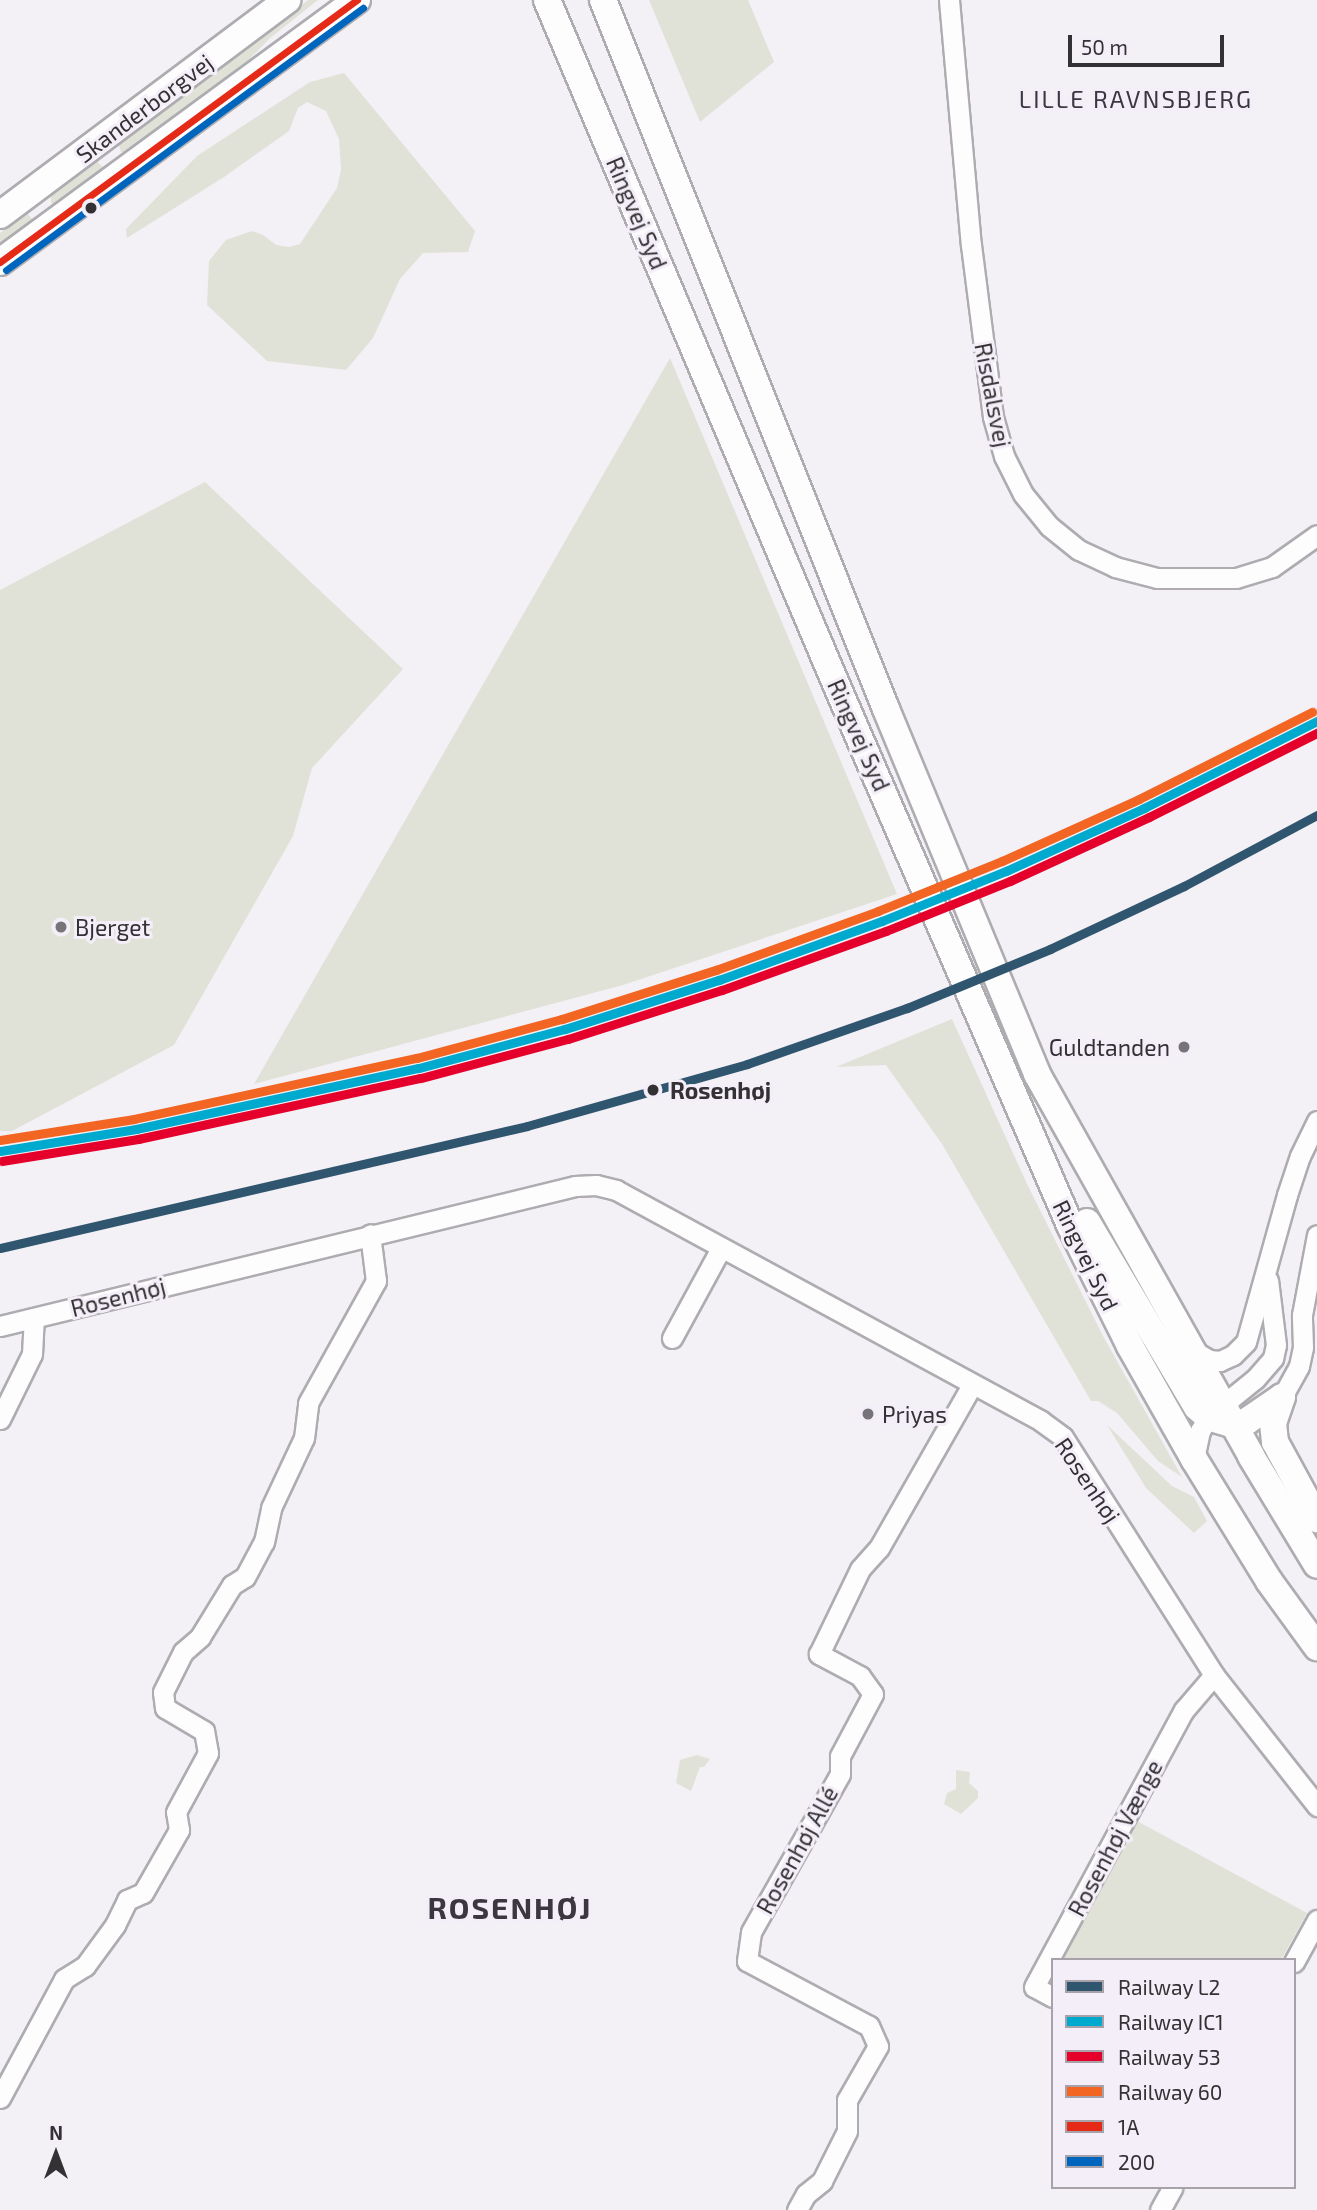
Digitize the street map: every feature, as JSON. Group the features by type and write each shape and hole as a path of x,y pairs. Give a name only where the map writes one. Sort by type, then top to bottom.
{"main road":[{"name":"Skanderborgvej","path":"0,215 287,0"},
{"path":"255,73 339,0"},
{"name":"Skanderborgvej","path":"0,262 357,0"},
{"name":"Ringvej Syd","path":"547,0 1070,1225 1130,1346 1194,1460 1269,1581 1317,1647"},
{"path":"587,0 645,101"},
{"name":"Ringvej Syd","path":"603,0 749,371 1001,993 1037,1074 1191,1349 1221,1415 1317,1565"},
{"path":"1006,1077 1188,1397 1221,1415 1247,1421 1282,1397"},
{"path":"1282,1397 1273,1423 1275,1441 1317,1519"}],"street":[{"name":"Risdalsvej","path":"949,0 971,245 993,416 1004,456 1023,495 1049,526 1079,550 1115,567 1157,578 1236,578 1272,567 1317,535"},
{"path":"1191,1349 1217,1362 1229,1358 1242,1347 1248,1336 1300,1156 1317,1121"},
{"name":"Rosenhøj","path":"0,1326 575,1186 596,1185 629,1196 1041,1421 1063,1437 1214,1675 1317,1806"},
{"path":"0,2098 64,1979 85,1966 127,1900 144,1893 179,1830 176,1812 208,1753 204,1731 165,1709 163,1692 183,1652 200,1637 232,1585 245,1577 264,1542 271,1508 304,1438 308,1403 376,1281 370,1234"},
{"path":"1282,1397 1301,1357 1307,1275 1317,1235"},
{"path":"672,1338 721,1248"},
{"path":"1194,1460 1199,1430 1221,1415 1273,1358 1276,1345 1266,1268"},
{"path":"0,1419 32,1354 34,1318"},
{"name":"Rosenhøj Allé","path":"797,2210 806,2194 822,2181 848,2131 848,2100 878,2046 869,2026 747,1961 751,1932 840,1774 840,1756 873,1694 860,1676 819,1654 860,1569 878,1548 972,1385"},
{"name":"Rosenhøj Vænge","path":"1051,1996 1034,1987 1184,1710 1214,1675"},
{"path":"1296,1958 1317,1920"},
{"path":"1160,2210 1172,2189"}],"shaded area":[{"path":"308,0 318,0 269,39 230,79 126,154 121,152 118,142"},
{"path":"649,0 748,0 774,62 700,122"},
{"path":"344,73 475,231 468,252 423,253 400,279 373,338 346,370 267,361 207,305 209,261 226,240 252,231 276,245 289,247 300,244 337,188 341,170 339,139 326,111 307,102 298,108 289,131 224,177 127,238 126,229 197,156 310,82"},
{"path":"95,160 106,170 58,207 51,203 51,192"},
{"path":"28,214 35,223 0,249 0,233 21,215"},
{"path":"670,358 897,894 623,985 254,1084"},
{"path":"205,482 403,669 312,768 293,836 174,1045 12,1131 0,1131 0,590"},
{"path":"952,1019 1027,1184 1103,1336 1182,1477 1158,1461 1117,1413 1098,1401 1091,1401 942,1144 886,1065 836,1067"},
{"path":"1107,1425 1172,1486 1194,1497 1207,1521 1194,1533 1146,1488"},
{"path":"697,1755 710,1759 704,1767 700,1767 691,1791 676,1783 680,1760"},
{"path":"956,1770 970,1772 969,1783 978,1791 978,1798 961,1814 944,1804 947,1793 956,1789"},
{"path":"1137,1821 1307,1913 1282,1958 1064,1958"}],"rail line":[{"name":"60","path":"0,1140 134,1119 417,1058 562,1019 716,970 878,911 1002,861 1139,799 1312,712"},
{"name":"IC1","path":"0,1151 136,1129 419,1068 565,1029 719,980 882,921 1006,871 1144,808 1317,721"},
{"name":"53","path":"2,1161 138,1139 421,1078 568,1039 722,990 886,931 1010,881 1149,817 1317,733"},
{"name":"L2","path":"0,1248 527,1126 747,1064 907,1008 1050,949 1184,886 1317,815"}],"transit line":[{"name":"1A","path":"0,262 357,0"},
{"name":"200","path":"6,270 363,8"}],"place":[{"name":"Bjerget","path":"61,927"},
{"name":"Guldtanden","path":"1184,1047"},
{"name":"Rosenhøj","path":"653,1090"},
{"name":"Priyas","path":"868,1414"}],"district":[{"name":"LILLE RAVNSBJERG","path":"1136,99"},
{"name":"ROSENHØJ","path":"510,1907"}]}
